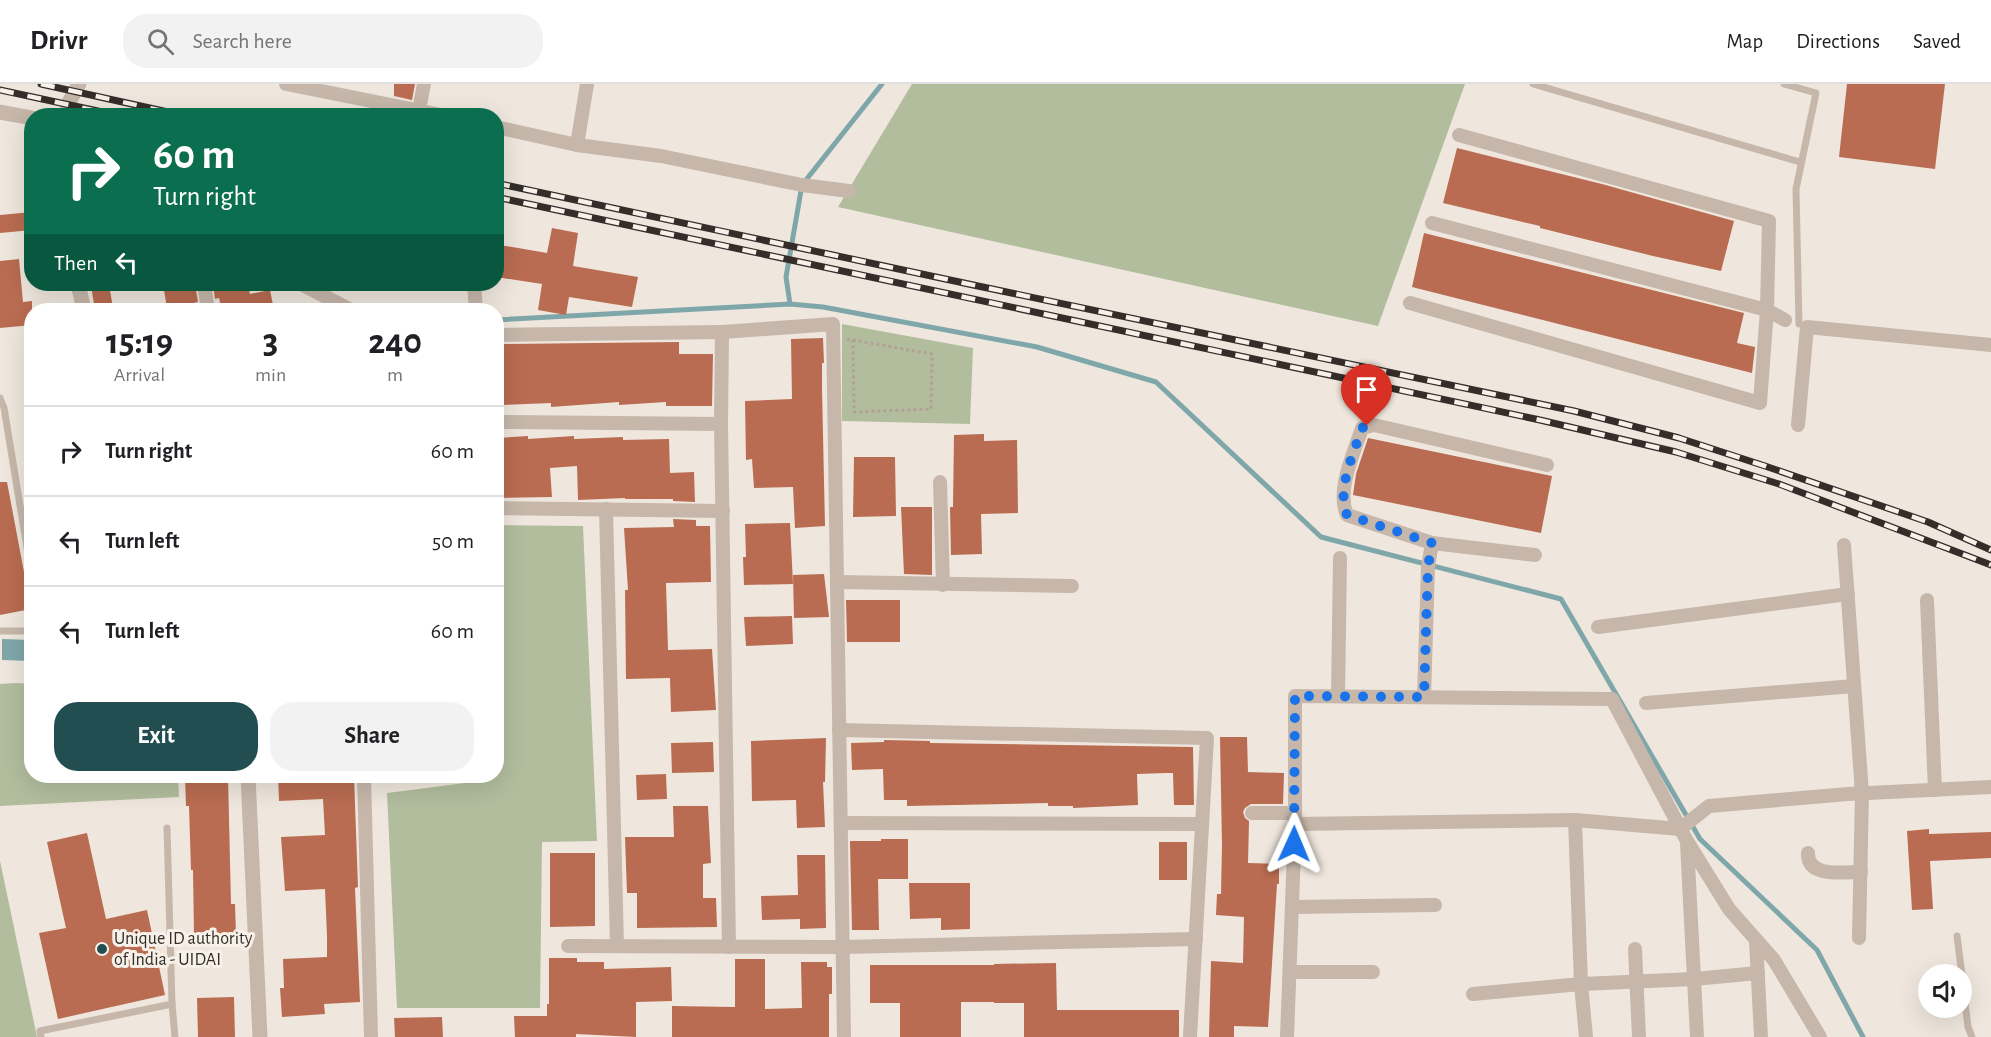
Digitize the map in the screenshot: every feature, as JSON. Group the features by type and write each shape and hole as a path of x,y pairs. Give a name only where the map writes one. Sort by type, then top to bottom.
{"street":[{"path":"68,108 78,84"},
{"path":"286,84 355,91 412,108"},
{"path":"419,108 424,84"},
{"path":"577,145 586,84"},
{"path":"0,112 24,116"},
{"path":"504,129 577,145 662,156 802,185 849,190"},
{"path":"1410,303 1760,403 1767,310 1769,221 1459,135"},
{"path":"1432,223 1767,310 1785,320"},
{"path":"314,291 338,303"},
{"path":"504,335 722,332 833,324 844,1037"},
{"path":"1798,425 1803,326 1991,345"},
{"path":"722,332 729,947"},
{"path":"504,422 722,424"},
{"path":"1535,555 1432,543 1347,515 1342,505 1343,491 1362,428 1374,425 1547,465"},
{"path":"940,482 943,585"},
{"path":"504,507 723,512"},
{"path":"606,509 616,946"},
{"path":"1424,697 1429,564 1432,543"},
{"path":"1844,545 1862,793 1859,938"},
{"path":"1338,696 1340,558"},
{"path":"837,582 1072,586"},
{"path":"1598,627 1848,594"},
{"path":"1927,600 1935,790"},
{"path":"1646,703 1854,686"},
{"path":"1287,1037 1295,818 1295,696 1338,696 1612,699 1682,827 1687,841 1729,909 1774,960 1820,1037"},
{"path":"839,730 1207,738 1190,1037"},
{"path":"248,783 260,1037"},
{"path":"364,783 371,1037"},
{"path":"1252,813 1295,818 1575,820 1682,827 1709,806 1862,793 1991,787"},
{"path":"1575,820 1581,984 1586,1037"},
{"path":"841,823 1202,824"},
{"path":"1687,841 1697,1037"},
{"path":"1808,853 1808,862 1820,870 1860,872"},
{"path":"1292,907 1435,905"},
{"path":"568,946 843,947 1196,939"},
{"path":"1756,940 1761,1037"},
{"path":"1635,949 1639,1037"},
{"path":"1290,972 1373,972"},
{"path":"1473,994 1581,984 1694,979 1758,973"}],"lane":[{"path":"1533,84 1800,162"},
{"path":"1784,84 1816,93 1796,189 1803,326 1785,320"},
{"path":"0,398 4,408 24,529"},
{"path":"0,632 24,631"},
{"path":"167,828 175,1037"},
{"path":"1957,936 1960,964"},
{"path":"41,1037 40,1031 172,1004"},
{"path":"1967,1018 1972,1037"}],"path":[{"path":"833,337 853,340 932,354 931,409 854,412 853,340"}],"green space":[{"path":"912,84 1465,84 1378,326 838,207"},
{"path":"842,324 973,348 970,424 842,421"},
{"path":"504,525 583,526 597,841 542,842 540,1008 397,1008 387,793 465,783 504,783"},
{"path":"0,684 24,684 24,783 178,783 179,797 0,806"},
{"path":"0,861 37,1037 0,1037"}],"water":[{"path":"2,639 24,640 24,661 2,660"}],"building":[{"path":"394,84 415,84 412,100 394,96"},
{"path":"1847,84 1945,84 1935,169 1839,157"},
{"path":"1457,148 1602,184 1734,221 1721,271 1443,203"},
{"path":"24,213 24,231 0,233 0,215"},
{"path":"552,228 578,233 573,266 638,277 632,307 569,297 566,315 538,310 542,284 504,278 504,246 547,253"},
{"path":"1424,233 1744,313 1737,343 1755,347 1752,373 1412,287"},
{"path":"19,259 23,302 32,301 32,303 24,303 24,326 0,328 0,261"},
{"path":"92,291 110,291 112,303 94,303"},
{"path":"164,291 196,291 198,302 166,303"},
{"path":"214,291 249,291 250,294 270,291 273,303 220,303 219,298 215,299"},
{"path":"823,338 825,526 795,528 793,487 754,488 752,459 746,460 745,401 792,399 791,339"},
{"path":"679,342 679,354 713,354 712,406 666,406 666,402 619,405 619,402 551,407 551,403 504,405 504,344"},
{"path":"984,434 984,441 1017,440 1018,513 981,514 982,554 951,555 950,507 953,507 954,435"},
{"path":"528,436 528,439 574,436 574,439 623,437 623,440 669,439 670,473 694,472 695,502 625,498 578,500 577,466 550,468 552,497 504,498 504,438"},
{"path":"1368,438 1552,476 1541,533 1353,495 1356,474"},
{"path":"854,457 895,457 896,516 853,517"},
{"path":"0,482 7,482 24,572 24,610 0,615"},
{"path":"901,507 932,507 932,575 904,574"},
{"path":"673,519 696,520 696,526 710,526 711,582 666,583 668,650 712,649 716,710 671,712 670,678 626,679 625,590 628,590 624,528 674,527"},
{"path":"790,523 793,584 744,585 745,524"},
{"path":"824,574 829,617 794,618 793,575"},
{"path":"846,600 900,600 900,642 847,642"},
{"path":"792,616 793,644 746,646 744,617"},
{"path":"1220,737 1247,737 1248,772 1284,773 1283,804 1251,804 1243,812 1249,821 1248,863 1279,864 1279,884 1277,884 1268,1027 1234,1026 1234,1037 1209,1037 1211,961 1243,963 1244,917 1216,915 1217,894 1221,894"},
{"path":"826,738 825,782 823,782 825,827 797,828 796,800 752,801 751,741"},
{"path":"884,740 930,741 930,743 1193,747 1194,805 1174,805 1173,773 1166,773 1137,774 1138,805 1073,808 1073,806 1048,806 1048,803 907,806 907,800 884,800 883,769 852,770 851,743 884,742"},
{"path":"713,742 714,772 672,773 671,743"},
{"path":"666,774 667,799 637,800 636,775"},
{"path":"185,783 228,783 231,904 235,904 236,935 194,936 193,870 191,870 189,806 186,806"},
{"path":"278,783 354,783 358,887 355,888 360,1002 324,1004 325,1014 282,1017 280,988 284,988 283,959 327,957 325,889 285,891 281,837 325,835 323,799 279,801"},
{"path":"673,806 708,806 711,863 703,864 703,898 716,898 717,927 637,928 637,893 627,893 625,837 674,837"},
{"path":"1929,829 1929,834 1991,832 1991,858 1930,861 1933,909 1912,910 1907,831"},
{"path":"87,833 106,919 147,910 165,995 58,1019 39,933 66,928 47,842"},
{"path":"881,839 908,839 908,879 878,879 879,930 852,930 850,841 881,841"},
{"path":"1159,842 1187,842 1187,880 1159,880"},
{"path":"550,853 595,853 595,926 550,927"},
{"path":"797,855 825,855 826,928 800,929 800,919 762,920 761,896 798,895"},
{"path":"909,883 970,883 970,929 941,930 941,918 910,919"},
{"path":"549,958 577,958 577,962 604,962 604,969 671,967 672,1001 636,1002 636,1037 576,1034 576,1037 515,1037 514,1016 547,1016"},
{"path":"735,959 765,959 765,1009 802,1008 801,962 827,962 827,967 832,967 832,994 829,994 829,1037 672,1037 672,1006 735,1007"},
{"path":"1056,963 1057,1010 1179,1010 1179,1037 1024,1037 1024,1003 961,1002 961,1037 900,1037 900,1003 870,1003 870,965"},
{"path":"234,997 235,1037 198,1037 197,998"},
{"path":"442,1017 443,1037 395,1037 394,1018"}],"waterway":[{"path":"790,304 786,277 802,185 882,84"},
{"path":"504,320 790,304 823,307 1037,347 1156,382 1321,537 1561,599 1700,839 1817,950 1863,1037"}],"railway":[{"path":"41,84 150,108"},
{"path":"0,90 84,108"},
{"path":"504,185 1574,411 1679,438 1765,466 1928,522 1991,550"},
{"path":"504,199 1540,420 1676,452 1779,484 1991,565"}],"place":[{"name":"Unique ID authority of India - UIDAI","path":"102,949"}],"route":[{"path":"1294,844 1295,696 1424,697 1428,567 1432,543 1347,515 1342,505 1343,491 1362,428 1367,426"}]}
